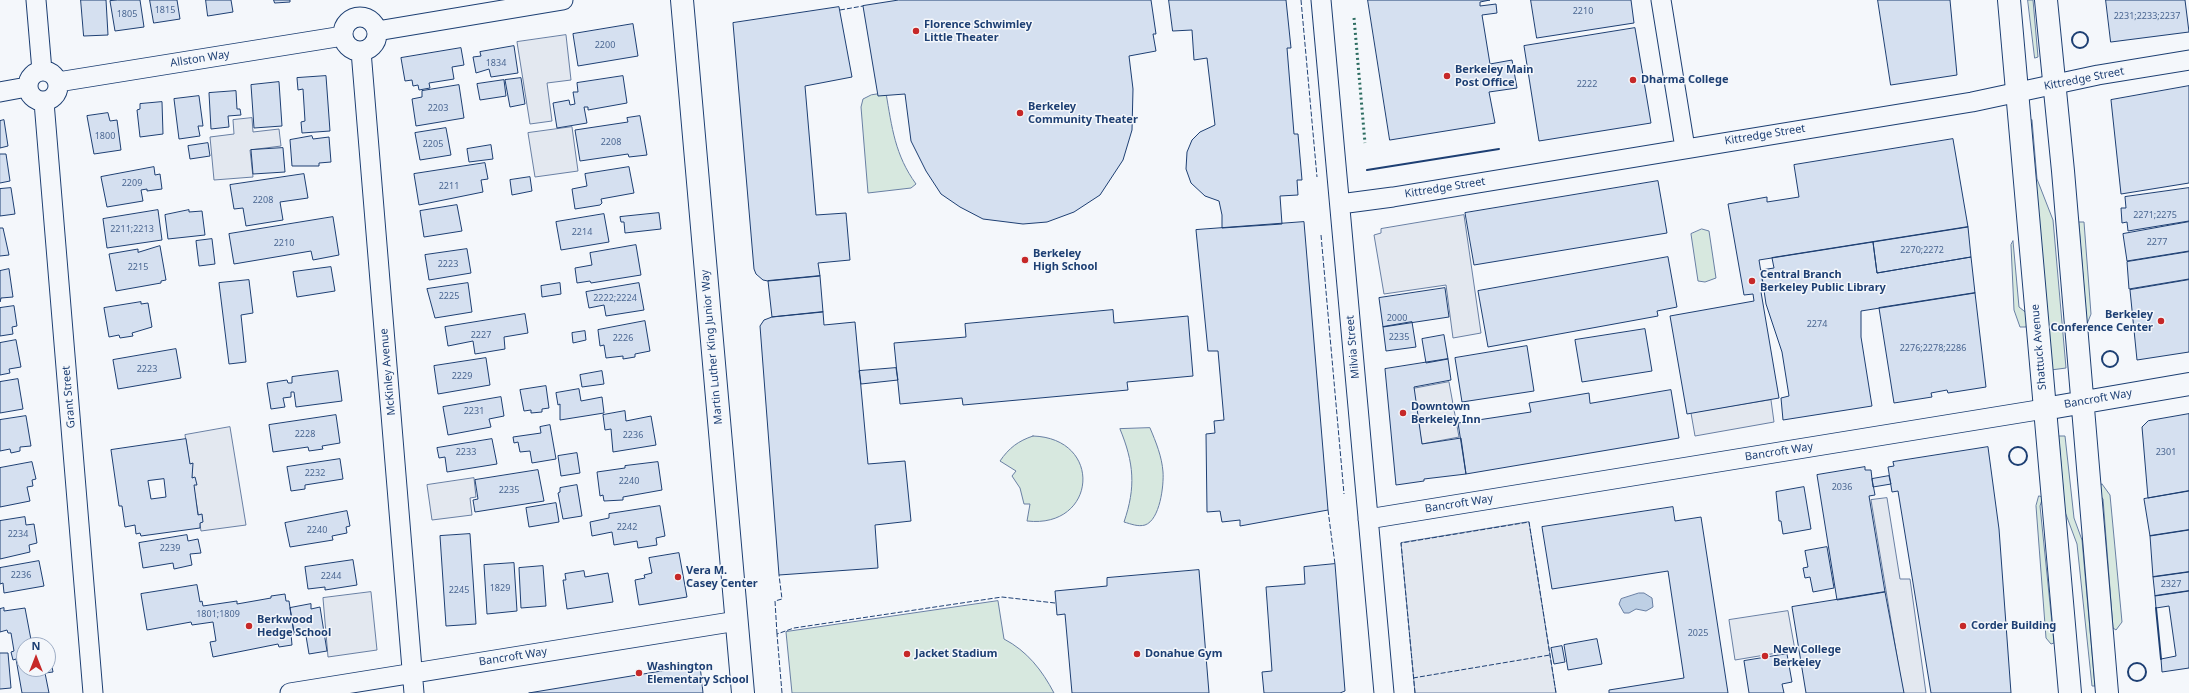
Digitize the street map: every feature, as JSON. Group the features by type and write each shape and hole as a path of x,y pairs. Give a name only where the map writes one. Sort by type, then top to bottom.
{"main road":[{"name":"Martin Luther King Junior Way","path":"682,0 743,693"},
{"name":"Shattuck Avenue","path":"2009,0 2070,693"},
{"path":"2046,0 2107,693"},
{"name":"Bancroft Way","path":"2044,409 2189,384"}],"street":[{"path":"36,0 42,71"},
{"path":"377,31 563,0"},
{"name":"Milvia Street","path":"1322,0 1384,693"},
{"path":"1661,0 1685,148"},
{"path":"357,8 368,18 377,31 373,45 361,51 351,48 343,36 344,26 352,18 357,8"},
{"name":"Allston Way","path":"58,82 343,36"},
{"name":"McKinley Avenue","path":"361,51 414,693"},
{"name":"Kittredge Street","path":"1340,204 1393,197 1972,102 2098,75 2189,60"},
{"path":"42,71 54,75 58,82 58,88 54,97 44,102 33,98 27,87 30,78 42,71"},
{"path":"0,92 27,87"},
{"name":"Grant Street","path":"44,102 93,693"},
{"name":"Bancroft Way","path":"1368,519 2044,409"},
{"name":"Bancroft Way","path":"290,693 736,621"}],"shaded area":[{"path":"2028,0 2033,0 2038,57 2035,58"},
{"path":"566,35 571,80 547,83 552,121 530,124 517,42"},
{"path":"886,93 895,141 903,162 916,184 911,188 868,193 861,107 863,99 871,95"},
{"path":"252,118 253,132 279,129 281,146 250,150 253,177 214,180 210,137 234,134 233,120"},
{"path":"2032,120 2037,179 2053,220 2066,368 2051,370 2030,121"},
{"path":"572,127 578,171 535,177 528,133"},
{"path":"1464,215 1481,333 1453,338 1446,285 1384,294 1374,235 1381,233 1381,229"},
{"path":"2079,222 2084,222 2091,314 2087,324"},
{"path":"1702,229 1709,231 1716,278 1705,282 1698,281 1691,234"},
{"path":"2013,241 2019,307 2029,315 2026,327 2020,327 2014,310 2011,245"},
{"path":"1449,382 1459,437 1422,444 1412,389"},
{"path":"1771,400 1774,422 1695,436 1691,413"},
{"path":"230,427 246,525 201,531 185,435"},
{"path":"1150,428 1162,466 1162,493 1158,509 1154,516 1150,522 1142,526 1124,522 1132,486 1132,475 1131,464 1125,441 1120,429"},
{"path":"1033,436 1056,441 1072,451 1081,466 1083,482 1078,498 1067,511 1050,520 1027,521 1030,504 1024,504 1020,488 1012,476 1016,471 1000,461 1014,446"},
{"path":"2059,436 2065,436 2074,518 2082,540 2095,686 2092,686 2077,544 2065,512"},
{"path":"474,478 476,497 470,498 472,515 432,520 427,485"},
{"path":"2102,484 2110,495 2122,622 2116,630 2113,628 2103,499 2097,492"},
{"path":"2039,496 2043,497 2040,506 2054,643 2051,644 2046,638 2036,506"},
{"path":"1887,498 1900,579 1910,579 1926,693 1903,693 1871,500"},
{"path":"1529,522 1556,693 1415,693 1401,543"},
{"path":"371,592 377,650 328,657 323,598"},
{"name":"Jacket Stadium","path":"998,601 1004,639 1027,655 1039,669 1054,693 792,693 786,632"},
{"path":"1788,611 1795,650 1735,660 1729,620"}],"water":[{"path":"1639,593 1644,593 1652,598 1653,607 1646,611 1636,609 1629,613 1624,613 1619,604 1621,599"}],"building":[{"path":"81,0 106,0 108,35 84,36"},
{"path":"140,0 144,27 115,31 110,1"},
{"path":"150,0 177,0 180,19 154,23"},
{"path":"206,0 231,0 233,12 208,16"},
{"path":"274,0 290,0 290,2 275,3"},
{"name":"Berkeley Community Theater","path":"899,0 1151,0 1156,34 1153,34 1156,51 1129,56 1133,89 1132,130 1123,160 1100,195 1074,212 1047,222 1023,224 983,219 960,207 941,194 926,171 911,141 905,94 878,96 863,6"},
{"path":"1169,0 1286,0 1291,48 1287,48 1294,134 1298,134 1302,180 1297,180 1298,195 1280,196 1282,224 1222,228 1222,215 1219,201 1205,196 1191,183 1186,169 1187,152 1192,140 1200,132 1215,125 1207,58 1194,60 1192,30 1173,31"},
{"name":"Berkeley Main Post Office","path":"1368,0 1490,0 1480,2 1480,6 1496,4 1497,13 1482,15 1490,64 1512,60 1517,88 1489,92 1495,123 1390,140"},
{"path":"1531,0 1631,0 1634,23 1537,38"},
{"path":"1878,0 1950,0 1957,75 1891,85"},
{"path":"2106,0 2185,0 2189,32 2111,42"},
{"path":"839,7 852,77 805,86 816,215 846,213 850,260 818,263 820,276 768,281 763,280 756,274 754,269 733,23"},
{"path":"633,24 638,56 578,66 573,34"},
{"path":"1635,28 1651,123 1539,141 1524,46"},
{"path":"514,46 518,73 491,77 489,69 476,73 473,57 481,56 480,52"},
{"path":"461,48 464,65 452,67 454,79 429,83 430,88 419,90 418,85 413,86 412,80 405,81 401,58"},
{"path":"326,76 330,131 302,133 301,122 305,121 303,89 298,90 297,78"},
{"path":"623,76 627,103 588,110 588,107 584,107 587,123 557,128 553,103 569,100 570,105 575,104 573,92 578,92 577,83"},
{"path":"521,78 525,104 510,107 505,80"},
{"path":"504,80 506,96 480,100 477,84"},
{"path":"279,82 282,126 254,128 251,85"},
{"path":"459,85 464,118 416,126 412,99 422,97 422,91"},
{"path":"2189,86 2189,183 2121,194 2111,100"},
{"path":"236,91 237,109 240,109 241,115 228,116 229,127 211,129 209,93"},
{"path":"199,96 203,126 198,126 200,136 179,139 174,99"},
{"path":"162,102 163,134 140,137 137,110 140,109 140,104"},
{"path":"108,113 110,121 117,120 121,150 94,154 87,116"},
{"path":"640,116 647,155 629,157 628,154 580,161 575,130 628,122 627,118"},
{"path":"4,120 8,146 0,148 0,121"},
{"path":"446,128 451,155 420,160 415,133"},
{"path":"312,136 313,139 329,137 331,162 319,163 319,166 292,166 290,140"},
{"name":"Central Branch Berkeley Public Library","path":"1953,139 1968,227 1759,260 1764,291 1761,292 1779,398 1687,414 1670,316 1754,301 1753,294 1744,295 1728,204 1767,197 1767,202 1799,197 1794,165"},
{"path":"208,143 210,156 190,159 188,146"},
{"path":"491,145 493,159 469,162 467,149"},
{"path":"283,148 285,172 253,174 251,150"},
{"path":"0,154 6,154 10,181 0,183"},
{"path":"485,163 488,179 481,180 483,192 419,205 414,174"},
{"path":"154,167 155,175 160,174 162,189 147,191 147,189 141,190 143,201 107,207 101,177"},
{"path":"629,167 634,193 601,199 602,203 600,205 575,209 572,189 587,186 585,174"},
{"path":"304,174 308,198 280,202 283,220 246,226 243,208 234,209 230,185"},
{"path":"530,177 532,191 512,195 510,180"},
{"path":"1658,181 1667,233 1474,265 1465,213"},
{"path":"11,188 15,214 0,216 0,189"},
{"path":"2189,188 2189,221 2128,231 2127,222 2122,223 2121,208 2126,208 2125,197"},
{"path":"457,205 462,231 424,237 420,211"},
{"path":"158,210 162,240 107,248 103,219"},
{"path":"189,210 189,212 202,211 205,235 168,239 165,215"},
{"path":"659,213 661,229 625,233 624,222 621,222 620,217"},
{"path":"604,214 609,242 561,250 556,222"},
{"path":"333,217 339,255 313,260 311,251 234,264 229,234"},
{"path":"1304,222 1328,510 1240,526 1240,520 1222,522 1220,511 1207,512 1206,434 1215,433 1214,421 1224,420 1218,351 1208,351 1196,230"},
{"path":"2189,222 2189,251 2127,261 2123,234"},
{"path":"1968,227 1971,257 1877,273 1873,242"},
{"path":"0,228 3,228 9,255 0,256"},
{"path":"212,239 215,264 199,266 196,241"},
{"path":"1873,242 1877,273 1971,257 1975,293 1861,311 1861,337 1872,406 1783,420 1781,398 1789,396 1782,352 1766,304 1761,270 1774,268 1772,258"},
{"path":"636,245 641,275 591,283 590,281 577,283 575,268 592,265 590,253"},
{"path":"160,246 166,280 161,281 161,283 116,291 109,254 138,249 138,252"},
{"path":"467,249 471,273 429,280 425,255"},
{"path":"2189,252 2189,279 2129,289 2127,262"},
{"path":"1668,257 1677,307 1657,311 1658,316 1488,347 1478,291"},
{"path":"331,267 335,291 297,297 293,272"},
{"path":"9,269 13,297 1,298 0,302 0,271"},
{"path":"820,276 823,312 772,317 768,281"},
{"path":"249,280 253,313 241,315 246,362 229,364 219,283"},
{"name":"Berkeley Conference Center","path":"2189,280 2189,352 2137,360 2130,290"},
{"path":"468,283 472,312 435,318 427,289"},
{"path":"560,283 561,294 542,297 541,286"},
{"path":"639,283 644,310 606,316 604,305 589,308 586,292"},
{"path":"1445,288 1449,317 1383,327 1379,298"},
{"path":"1975,293 1986,387 1948,393 1947,390 1931,393 1932,397 1894,403 1879,308"},
{"path":"141,302 141,304 148,303 152,327 132,333 133,336 120,338 119,335 109,337 104,308"},
{"path":"14,306 17,326 12,327 13,334 0,336 0,308"},
{"path":"1113,310 1114,323 1188,316 1193,376 1127,382 1128,390 963,405 962,398 900,404 894,343 966,337 965,324"},
{"path":"823,312 824,325 855,322 868,464 905,461 911,521 875,525 878,568 779,575 760,326 764,320 772,317"},
{"path":"525,314 528,333 504,337 505,349 475,354 473,341 448,346 445,327"},
{"path":"645,321 650,351 635,354 635,357 623,359 623,356 606,358 604,345 600,346 598,330"},
{"path":"1412,322 1416,347 1386,351 1383,327"},
{"path":"1645,329 1652,371 1582,382 1575,340"},
{"path":"585,331 586,340 573,343 572,333"},
{"path":"1444,335 1448,359 1426,363 1422,339"},
{"path":"16,340 21,367 9,369 10,373 0,375 0,343"},
{"path":"1527,346 1534,391 1462,402 1455,358"},
{"path":"176,349 181,378 118,389 113,360"},
{"path":"486,358 490,385 438,394 434,366"},
{"name":"Downtown Berkeley Inn","path":"1448,359 1451,380 1414,387 1422,444 1461,438 1466,474 1424,479 1424,481 1396,485 1385,369"},
{"path":"896,368 898,380 861,384 859,371"},
{"path":"338,371 342,401 296,407 294,392 291,392 291,397 283,398 285,407 271,409 267,383 287,380 288,383 292,383 292,377"},
{"path":"602,371 604,384 582,387 580,375"},
{"path":"18,379 23,409 0,413 0,382"},
{"path":"546,386 549,408 542,409 542,412 531,413 531,410 524,411 520,390"},
{"path":"579,389 581,401 602,397 604,413 560,420 560,404 558,405 556,393"},
{"path":"1671,390 1679,438 1466,474 1458,423 1531,412 1529,403 1589,393 1590,403"},
{"path":"501,397 504,416 489,419 491,427 448,435 443,407"},
{"path":"625,411 626,421 651,416 656,445 613,452 611,429 605,430 603,415"},
{"path":"2189,414 2189,491 2148,498 2142,427 2148,421"},
{"path":"336,415 340,443 322,446 323,449 309,451 308,447 273,452 269,425"},
{"path":"26,416 31,446 20,447 20,451 11,453 10,449 0,451 0,420"},
{"path":"550,425 556,459 532,463 530,451 520,452 518,442 514,443 513,437 541,433 540,427"},
{"path":"186,439 190,464 193,463 192,478 195,477 197,485 194,485 198,515 202,514 203,522 200,523 200,528 141,536 140,533 136,534 135,525 125,527 122,506 119,506 111,450","holes":["164,479 166,497 151,499 148,481"]},
{"path":"492,439 497,464 447,472 445,457 439,458 437,448"},
{"name":"Corder Building","path":"1988,447 1999,529 2011,693 1931,693 1898,491 1892,492 1888,467 1894,466 1893,462"},
{"path":"577,453 580,473 561,476 558,456"},
{"path":"340,459 343,479 305,485 305,489 291,491 287,467"},
{"path":"32,462 36,479 32,480 33,486 27,487 30,501 0,507 0,468"},
{"path":"658,462 662,490 623,497 623,500 604,501 603,495 600,496 597,472 625,468 625,466"},
{"path":"1865,467 1865,470 1871,470 1875,495 1869,496 1885,592 1837,600 1817,475"},
{"path":"538,470 544,501 475,512 473,500 478,499 475,480"},
{"path":"1889,476 1891,484 1873,487 1872,479"},
{"path":"577,485 582,516 563,519 558,493 560,492 560,488"},
{"path":"1804,487 1811,529 1783,534 1781,521 1779,521 1776,492"},
{"path":"2189,491 2189,530 2150,536 2144,499"},
{"path":"556,503 559,522 529,527 526,508"},
{"path":"660,506 665,536 656,538 657,545 638,548 637,541 614,545 612,532 592,536 590,522 609,518 609,514"},
{"path":"1673,507 1675,521 1701,517 1728,693 1609,693 1609,690 1684,678 1668,571 1552,589 1542,527"},
{"path":"347,511 350,526 346,527 347,533 332,536 333,540 290,547 285,523"},
{"path":"25,517 26,525 34,524 37,543 29,545 30,552 0,559 0,521"},
{"path":"2189,530 2189,572 2153,577 2150,536"},
{"path":"470,534 476,624 446,626 440,536"},
{"path":"187,535 188,541 198,539 201,553 190,554 192,565 174,569 173,563 143,568 139,543"},
{"path":"1827,547 1834,588 1813,592 1810,577 1805,578 1803,568 1808,567 1805,551"},
{"path":"679,553 687,597 639,605 635,580 645,578 644,575 652,573 649,558"},
{"path":"353,560 357,585 325,590 325,587 308,589 305,567"},
{"path":"39,561 44,586 4,593 3,583 0,584 0,568"},
{"path":"514,563 517,611 487,614 484,565"},
{"path":"1335,564 1345,691 1340,693 1264,693 1262,672 1272,671 1266,587 1305,584 1304,567"},
{"path":"543,566 546,606 521,608 519,568"},
{"name":"Donahue Gym","path":"1199,570 1209,693 1072,693 1065,614 1057,615 1055,591 1107,586 1107,578"},
{"path":"584,571 585,577 608,573 613,602 567,609 563,580 566,580 565,574"},
{"path":"2189,572 2189,591 2155,596 2153,577"},
{"path":"197,585 200,602 202,601 203,606 237,601 237,604 285,594 286,601 289,601 294,634 291,634 292,645 279,647 278,644 213,657 210,642 216,641 213,622 192,625 191,622 147,630 141,594"},
{"path":"2189,591 2189,668 2162,672 2161,659 2176,656 2169,606 2156,608 2155,596"},
{"path":"1885,592 1904,693 1806,693 1792,607"},
{"path":"311,604 311,609 320,607 327,651 309,654 305,630 294,632 290,608"},
{"path":"4,608 4,611 25,608 30,637 16,637 16,659 13,660 11,652 14,651 11,633 8,633 7,630 0,632 0,609"},
{"path":"1597,639 1602,664 1568,670 1564,645"},
{"path":"1562,646 1565,662 1554,664 1551,648"},
{"path":"0,653 8,653 11,688 0,689"},
{"path":"1787,654 1792,682 1782,684 1784,693 1749,693 1744,661"},
{"path":"700,665 703,693 529,693"},
{"path":"19,677 46,677 49,693 22,693"}],"hedge":[{"path":"1354,18 1365,143"}],"fence":[{"path":"1301,0 1317,177"},
{"path":"840,10 863,6"},
{"path":"1321,235 1344,494"},
{"path":"1328,510 1335,564"},
{"path":"1415,693 1401,543 1529,522 1556,693"},
{"path":"777,634 775,601 782,599 779,575"},
{"path":"782,693 777,634 794,628 1002,597 1055,603"},
{"path":"1413,678 1550,655"}],"wall":[{"path":"2077,32 2083,32 2088,37 2088,40 2086,46 2083,48 2077,48 2072,43 2072,37 2077,32"},
{"path":"1367,170 1499,149"},
{"path":"2107,351 2113,351 2118,356 2118,359 2116,365 2113,367 2107,367 2102,362 2102,356 2107,351"},
{"path":"2018,447 2024,450 2027,456 2024,462 2018,465 2012,462 2009,456 2012,450 2018,447"},
{"path":"2156,608 2161,659"},
{"path":"2137,663 2141,664 2145,668 2146,672 2145,676 2141,680 2137,681 2133,680 2129,676 2128,672 2129,668 2133,664 2137,663"}],"place":[{"name":"Florence Schwimley Little Theater","path":"916,31"},
{"name":"Berkeley Main Post Office","path":"1447,76"},
{"name":"Dharma College","path":"1633,80"},
{"name":"Berkeley Community Theater","path":"1020,113"},
{"name":"Berkeley High School","path":"1025,260"},
{"name":"Central Branch Berkeley Public Library","path":"1752,281"},
{"name":"Berkeley Conference Center","path":"2161,321"},
{"name":"Downtown Berkeley Inn","path":"1403,413"},
{"name":"Vera M. Casey Center","path":"678,577"},
{"name":"Berkwood Hedge School","path":"249,626"},
{"name":"Corder Building","path":"1963,626"},
{"name":"Jacket Stadium","path":"907,654"},
{"name":"Donahue Gym","path":"1137,654"},
{"name":"New College Berkeley","path":"1765,656"},
{"name":"Washington Elementary School","path":"639,673"}]}
